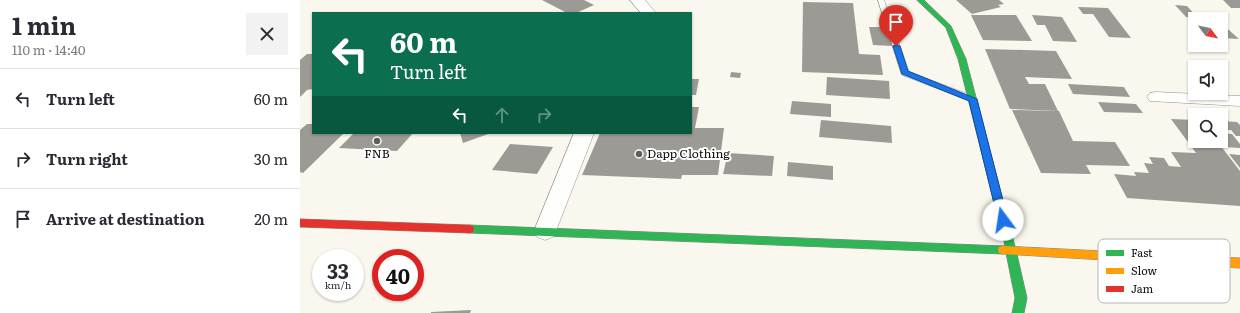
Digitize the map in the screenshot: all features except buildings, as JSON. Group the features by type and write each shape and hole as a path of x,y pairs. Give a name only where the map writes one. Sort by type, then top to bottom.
{"main road":[{"path":"920,0 949,26 962,59 1011,250 1020,298 1018,313"},
{"path":"300,222 1011,250 1098,255"},
{"path":"1230,262 1240,263"}],"street":[{"path":"637,0 648,12"},
{"path":"1156,97 1240,101"},
{"path":"545,231 584,134"}],"lane":[{"path":"881,0 905,73 973,99"}],"traffic: fast":[{"path":"920,0 949,27 962,59 1011,250 1021,298 1018,313"},
{"path":"469,229 1003,250"}],"traffic: slow":[{"path":"1003,250 1098,255"},
{"path":"1230,262 1240,263"}],"traffic: jam":[{"path":"300,223 469,229"}],"place":[{"name":"FNB","path":"377,141"},
{"name":"Dapp Clothing","path":"639,154"}],"route":[{"path":"896,46 905,73 973,99 1003,220"}]}
